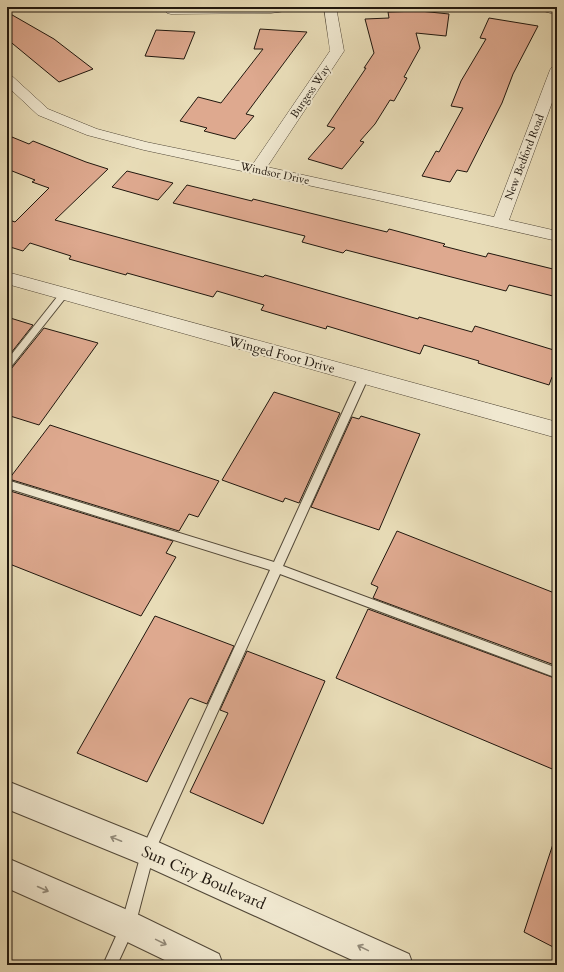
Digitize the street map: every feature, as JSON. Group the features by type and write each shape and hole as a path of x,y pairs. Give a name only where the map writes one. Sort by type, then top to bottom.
{"street":[{"path":"171,10 271,9 289,7"},
{"name":"Burgess Way","path":"258,169 337,51 330,7"},
{"path":"544,7 557,11"},
{"name":"New Bedford Road","path":"500,222 557,70"},
{"name":"Windsor Drive","path":"7,79 43,112 92,132 144,146 258,169 557,236"},
{"name":"Winged Foot Drive","path":"7,278 557,430"},
{"name":"Sun City Boulevard","path":"7,795 148,852 398,965"},
{"path":"7,873 128,926 208,965"}],"lane":[{"path":"7,366 64,294"},
{"path":"110,965 128,926 148,852 364,376"},
{"path":"7,484 277,568 557,673"}],"building":[{"path":"420,11 449,14 446,36 416,33 420,48 404,77 407,78 394,101 390,100 375,124 360,141 364,142 342,169 308,159 335,128 327,126 366,68 364,68 374,53 365,19 389,18 388,12"},
{"path":"7,12 54,39 93,69 59,82 7,39"},
{"path":"489,18 538,26 513,74 502,103 467,172 457,170 450,182 422,176 436,151 439,152 463,108 451,106 461,81 486,39 480,38"},
{"path":"260,29 307,32 246,114 254,116 235,139 204,131 207,128 180,121 198,97 221,103 263,49 254,49"},
{"path":"156,30 195,32 184,59 145,56"},
{"path":"7,135 29,144 33,141 108,169 55,220 263,277 265,275 418,319 419,317 472,332 475,326 557,351 557,378 552,377 549,385 478,363 479,361 424,345 420,354 327,326 326,329 261,310 264,305 217,291 213,297 127,273 126,275 69,259 71,256 30,243 23,251 7,246 7,219 15,222 49,188 32,182 35,180 7,169"},
{"path":"127,171 173,183 158,200 112,187"},
{"path":"187,185 252,201 253,199 387,232 389,229 445,244 443,246 486,257 488,253 557,270 557,297 509,285 506,291 346,250 343,253 302,242 305,236 173,203"},
{"path":"7,317 33,325 7,358"},
{"path":"44,328 98,343 39,425 7,415 7,370 11,369"},
{"path":"274,392 340,413 299,503 285,498 283,502 222,480"},
{"path":"361,416 420,434 379,530 311,507 352,417 359,419"},
{"path":"50,425 219,481 198,517 189,514 179,531 9,479"},
{"path":"7,490 173,541 166,553 176,557 141,616 7,563"},
{"path":"397,531 557,594 557,666 373,598 378,587 371,584"},
{"path":"368,609 557,679 557,771 336,678"},
{"path":"155,616 234,646 207,704 191,698 189,699 147,782 77,753"},
{"path":"247,651 325,681 263,824 190,792 228,713 220,710"},
{"path":"553,844 557,844 557,949 524,932"}]}
